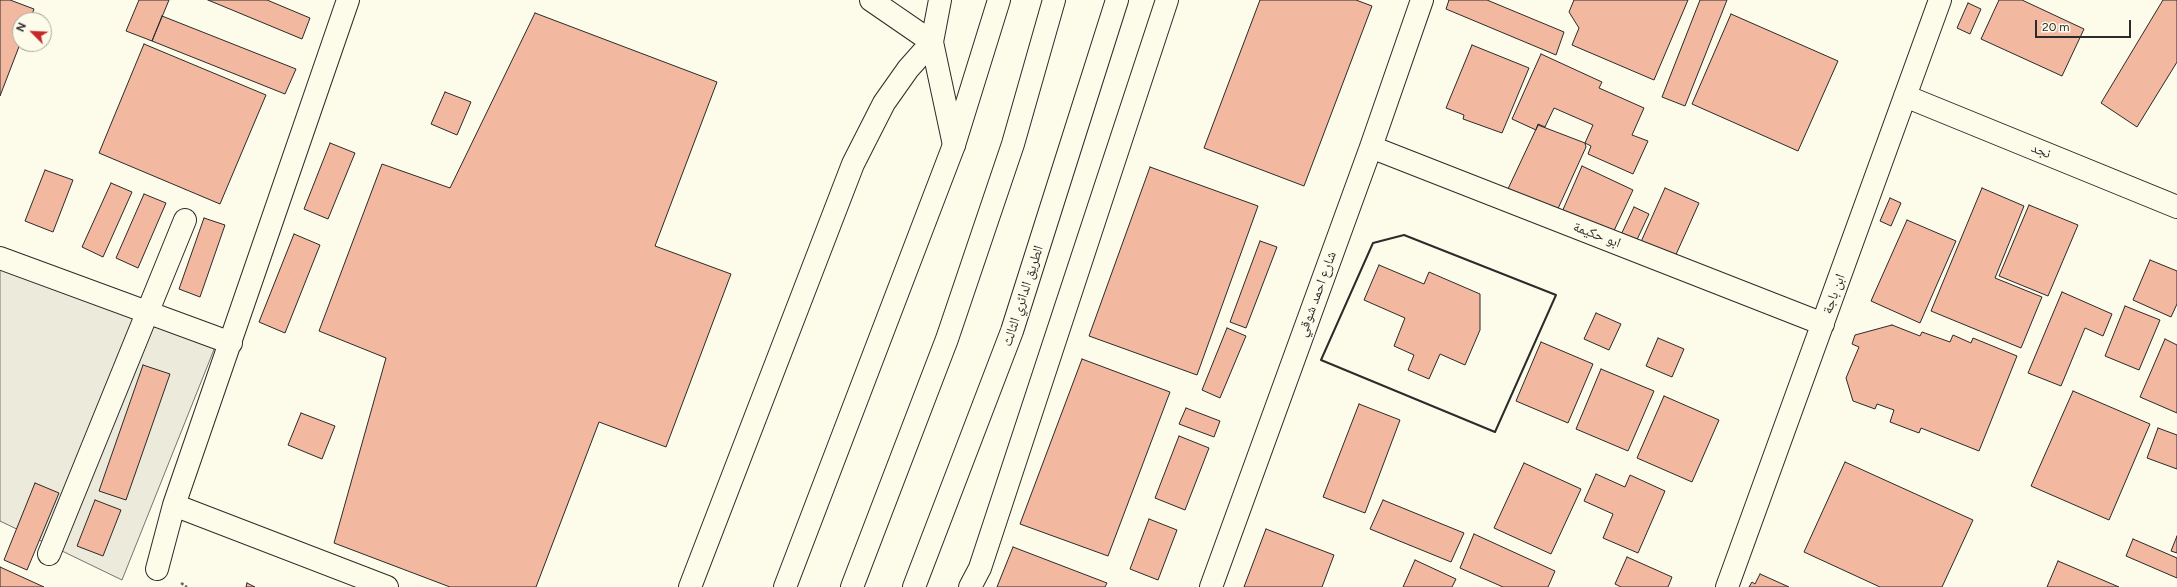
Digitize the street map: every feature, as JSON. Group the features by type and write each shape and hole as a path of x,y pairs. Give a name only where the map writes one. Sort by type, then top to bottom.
{"main road":[{"path":"156,569 174,505 348,0"},
{"path":"870,0 932,42"},
{"path":"940,0 932,42 954,145"},
{"path":"785,587 954,145 999,0"},
{"path":"852,587 947,339 1013,144 1054,0"},
{"name":"الطريق الدائري الثالث","path":"914,587 1012,331 1117,0"},
{"path":"970,587 980,568 1167,0"},
{"name":"شارع احمد شوقي","path":"1211,587 1371,147 1422,0"},
{"name":"ابن باجة","path":"1727,587 1940,0"},
{"path":"690,587 853,164 884,103 908,69 932,42"},
{"name":"نجد","path":"1906,96 2177,207"},
{"name":"ابو حكيمة","path":"1371,147 1823,324"},
{"path":"49,554 186,220"},
{"path":"0,258 231,343"},
{"path":"174,505 387,587"}],"shaded area":[{"path":"0,253 221,332 122,580 0,521"}],"building":[{"path":"0,0 10,0 34,9 33,12 12,12 12,52 17,52 0,96"},
{"path":"139,0 169,0 152,41 126,31"},
{"path":"208,0 267,0 310,18 302,39"},
{"path":"1260,0 1356,0 1372,6 1304,186 1204,148"},
{"path":"1449,0 1487,0 1564,32 1556,55 1446,9"},
{"path":"1574,0 1688,0 1654,80 1572,45 1579,28 1569,12"},
{"path":"1700,0 1727,0 1685,106 1662,97"},
{"path":"1999,0 2022,0 2084,29 2062,76 1981,39"},
{"path":"2163,0 2177,0 2177,62 2137,127 2101,103"},
{"path":"1968,3 1981,9 1970,34 1957,28"},
{"path":"535,13 717,82 655,246 731,274 666,447 599,422 536,587 450,587 334,543 386,358 319,331 382,164 450,188"},
{"path":"1731,14 1838,61 1798,151 1692,104"},
{"path":"162,16 296,69 285,94 152,41"},
{"path":"144,44 266,95 220,204 99,153"},
{"path":"1472,45 1529,68 1502,133 1463,119 1464,115 1446,108"},
{"path":"1541,54 1602,82 1599,88 1644,108 1632,135 1648,141 1633,174 1588,154 1591,146 1585,143 1593,125 1554,108 1545,127 1538,124 1536,130 1512,119"},
{"path":"445,92 471,102 457,135 431,124"},
{"path":"1538,125 1585,143 1586,147 1556,213 1507,191"},
{"path":"330,143 355,153 328,219 304,209"},
{"path":"1582,166 1633,190 1612,235 1562,212"},
{"path":"1150,167 1258,206 1197,375 1089,336"},
{"path":"45,170 73,180 53,232 25,221"},
{"path":"111,183 132,192 103,257 82,247"},
{"path":"1665,188 1699,203 1674,259 1640,244"},
{"path":"1982,188 2024,206 1995,278 2042,297 2021,348 1931,311"},
{"path":"144,194 166,203 138,268 116,258"},
{"path":"1890,198 1901,203 1891,226 1880,221"},
{"path":"2029,205 2078,225 2048,296 1999,276"},
{"path":"1634,207 1649,214 1634,246 1619,239"},
{"path":"204,218 225,225 200,297 179,289"},
{"path":"1907,220 1956,241 1920,323 1871,301"},
{"path":"294,234 320,245 285,333 259,322"},
{"path":"1260,241 1277,247 1246,328 1230,322"},
{"path":"2150,260 2177,271 2177,304 2171,317 2133,300"},
{"path":"1379,265 1424,284 1429,272 1480,294 1480,330 1465,365 1440,354 1429,379 1408,370 1414,355 1394,346 1405,318 1364,300"},
{"path":"2062,292 2112,314 2103,336 2085,328 2061,386 2028,373"},
{"path":"2125,306 2160,320 2139,370 2105,356"},
{"path":"1596,313 1621,324 1609,350 1584,339"},
{"path":"1892,325 1920,336 1922,332 1950,342 1953,335 1971,343 1973,338 2017,356 1979,451 1921,428 1919,433 1890,422 1894,410 1877,404 1875,409 1853,401 1846,378 1859,347 1852,344 1855,335"},
{"path":"1227,328 1246,336 1220,398 1202,390"},
{"path":"1658,338 1684,349 1672,377 1646,366"},
{"path":"2165,339 2177,345 2177,413 2140,397"},
{"path":"1541,342 1593,364 1568,423 1516,401"},
{"path":"1082,359 1170,392 1108,556 1020,524"},
{"path":"143,365 170,374 126,500 99,491"},
{"path":"1601,369 1654,391 1628,451 1576,429"},
{"path":"2073,391 2150,424 2109,520 2031,486"},
{"path":"1664,396 1719,420 1692,482 1637,458"},
{"path":"1359,404 1400,420 1365,513 1323,497"},
{"path":"1186,408 1220,421 1214,437 1179,424"},
{"path":"301,413 335,426 322,459 288,445"},
{"path":"2158,428 2177,435 2177,469 2147,458"},
{"path":"1179,436 1209,448 1185,510 1155,498"},
{"path":"1845,462 1973,520 1942,587 1880,587 1804,552"},
{"path":"1524,463 1581,489 1551,554 1494,528"},
{"path":"1596,474 1625,487 1630,475 1665,491 1638,553 1603,538 1613,514 1584,501"},
{"path":"35,483 59,493 27,570 4,560"},
{"path":"95,500 121,510 103,556 77,546"},
{"path":"1383,500 1464,533 1451,562 1370,529"},
{"path":"1149,519 1177,530 1158,580 1130,569"},
{"path":"1266,529 1334,555 1322,587 1244,587"},
{"path":"1474,534 1555,571 1548,587 1503,587 1460,568"},
{"path":"2177,536 2177,553 2171,551"},
{"path":"2133,539 2177,558 2177,578 2126,556"},
{"path":"1013,547 1107,583 1105,587 997,587"},
{"path":"1627,557 1672,577 1668,587 1621,587 1615,584"},
{"path":"1415,560 1456,579 1452,587 1403,587"},
{"path":"2058,561 2119,587 2047,587"},
{"path":"0,567 44,587 0,587"},
{"path":"1760,574 1789,587 1749,587 1752,582 1755,584"},
{"path":"247,583 255,587 246,587"}],"wall":[{"path":"1404,235 1556,295 1495,432 1321,360 1373,243 1404,235"}]}
